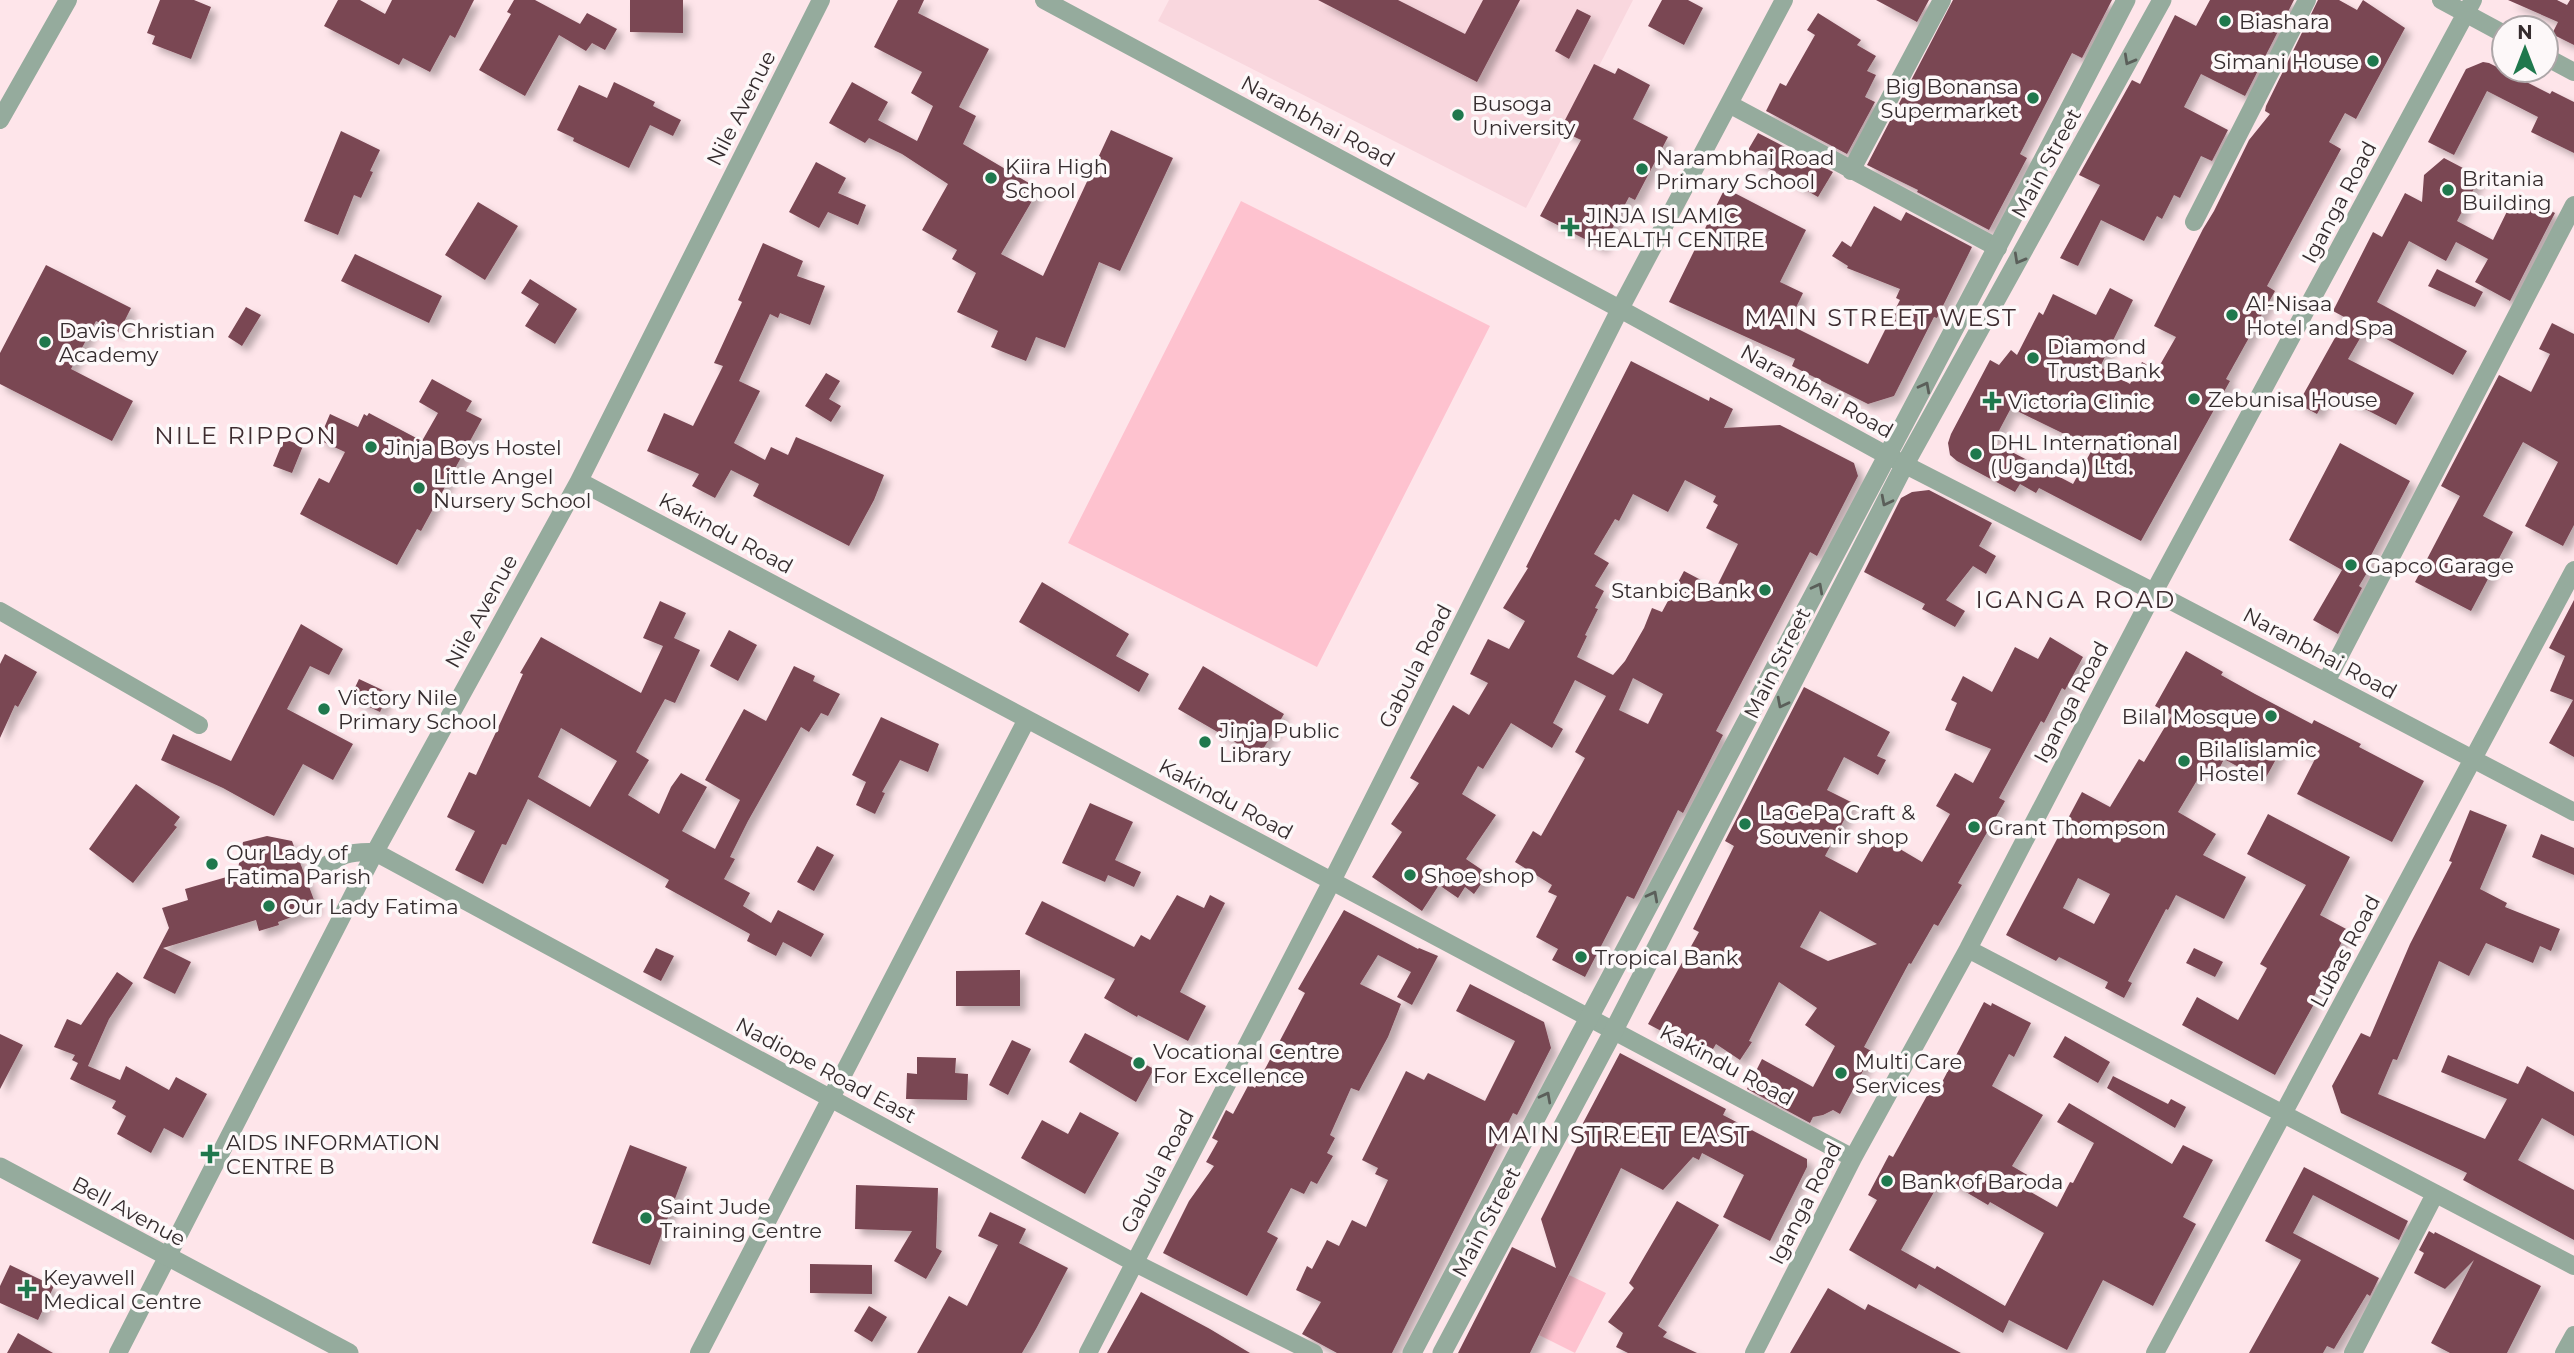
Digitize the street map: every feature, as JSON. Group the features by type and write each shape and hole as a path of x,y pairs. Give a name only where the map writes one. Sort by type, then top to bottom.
{"street":[{"name":"Nile Avenue","path":"118,1353 375,852 579,481 821,0"},
{"name":"Naranbhai Road","path":"1044,0 1897,460 2574,812"},
{"name":"Gabula Road","path":"1088,1353 1332,881 1620,309 1784,0"},
{"path":"1851,171 1942,0"},
{"name":"Main Street","path":"1442,1353 1614,1030 1897,460 1998,248 2126,0"},
{"name":"Main Street","path":"1412,1353 1588,1017 1897,460 2162,0"},
{"path":"2194,222 2307,0"},
{"path":"2441,0 2470,6 2490,22"},
{"path":"0,120 65,1"},
{"name":"Iganga Road","path":"1754,1353 1853,1157 1968,948 2154,592 2470,6"},
{"path":"1729,104 1998,248"},
{"path":"2326,682 2574,205"},
{"name":"Kakindu Road","path":"579,481 1853,1157"},
{"name":"Lubas Road","path":"2155,1353 2574,570"},
{"path":"0,611 199,725"},
{"path":"699,1353 1027,719"},
{"path":"318,871 338,856 353,851 375,852"},
{"name":"Nadiope Road East","path":"375,852 1135,1263 1314,1353"},
{"path":"1968,948 2574,1266"},
{"name":"Bell Avenue","path":"0,1167 349,1353"},
{"path":"2353,1353 2435,1194"},
{"path":"2564,1353 2574,1335"}],"shaded area":[{"name":"Busoga University","path":"1169,0 1633,0 1526,208 1158,21"},
{"path":"1241,201 1490,326 1317,667 1068,543"},
{"path":"1569,1275 1606,1293 1575,1353 1539,1335"}],"building":[{"path":"160,0 194,0 211,7 191,59 152,44 155,36 147,33"},
{"path":"338,0 360,0 385,14 392,0 474,0 455,38 450,35 430,72 403,58 399,65 324,26"},
{"path":"514,0 535,0 580,24 587,13 617,29 605,50 592,43 586,51 559,35 525,96 479,70 511,14 507,12"},
{"path":"630,0 683,0 683,33 630,32"},
{"path":"898,0 924,0 918,13 989,49 959,107 976,116 963,144 1039,189 1001,254 1043,276 1111,130 1173,158 1120,271 1099,262 1065,348 1036,337 1026,361 991,347 998,331 957,312 976,273 952,259 957,250 922,230 948,184 902,154 869,138 865,143 829,123 852,82 888,102 878,120 917,141 933,106 911,93 922,72 874,47"},
{"path":"1318,0 1398,0 1465,34 1483,0 1520,0 1477,82"},
{"path":"1662,0 1688,0 1703,8 1684,45 1648,26"},
{"path":"1876,0 1929,0 1917,22"},
{"path":"1953,0 2112,0 2082,58 2072,53 2020,154 2027,158 1989,230 1867,165"},
{"path":"2210,0 2294,0 2245,96 2201,74 2184,107 2228,130 2212,161 2201,156 2180,198 2174,195 2162,219 2157,216 2144,241 2101,220 2078,266 2060,258 2100,185 2079,175 2132,80 2140,84 2175,15 2196,26"},
{"path":"2318,0 2339,0 2357,10 2363,0 2405,28 2356,119 2345,113 2329,142 2341,149 2267,286 2275,291 2226,379 2230,381 2141,541 2039,488 2036,493 2020,484 2015,492 1950,455 1948,443 1951,434 1990,360 1999,365 2011,350 2017,355 2039,312 2043,315 2053,294 2096,315 2110,288 2133,300 2100,367 2130,384 2142,362 2157,370 2176,337 2154,326 2249,140 2270,114 2265,111","holes":["2011,408 2093,448 2073,484 1993,442"]},
{"path":"2508,0 2557,0 2567,5 2570,0 2574,0 2574,45 2560,38 2560,14 2540,14"},
{"path":"1577,9 1591,16 1569,59 1555,51"},
{"path":"1818,13 1861,40 1857,45 1876,56 1867,71 1876,75 1865,97 1875,102 1847,154 1766,111 1780,83 1786,86 1815,35 1807,30"},
{"path":"2483,62 2489,63 2490,84 2530,84 2574,102 2574,153 2531,132 2538,117 2487,91 2454,155 2428,142 2466,69"},
{"path":"1594,64 1615,74 1618,68 1650,85 1633,119 1668,137 1635,200 1629,197 1602,248 1540,216 1581,140 1562,131"},
{"path":"614,82 655,102 653,106 681,120 673,136 650,125 629,168 573,141 574,138 557,130 579,85 607,98"},
{"path":"341,131 380,150 361,198 354,195 338,235 304,221"},
{"path":"1758,133 1833,172 1818,197 1745,155"},
{"path":"2444,158 2480,177 2457,221 2493,240 2516,193 2555,213 2510,301 2475,282 2488,259 2456,242 2446,261 2409,241 2377,302 2467,351 2453,375 2366,328 2348,359 2414,393 2396,425 2330,391 2317,414 2298,404 2346,318 2333,311 2373,232 2382,237 2405,193 2422,202 2424,175"},
{"path":"816,162 846,178 838,193 866,205 858,225 828,212 819,228 789,212"},
{"path":"1725,188 1806,230 1780,282 1803,293 1788,324 1868,364 1900,300 1896,298 1900,289 1847,268 1848,266 1832,256 1842,241 1851,247 1874,206 1901,221 1906,212 1972,247 1894,396 1868,404 1792,366 1795,359 1669,302"},
{"path":"478,202 518,226 485,280 445,255"},
{"path":"763,243 803,261 797,276 825,286 810,325 780,313 778,318 770,314 739,381 760,391 734,443 765,460 771,447 788,455 796,437 884,475 849,546 753,496 759,484 731,470 715,498 692,486 699,474 647,451 664,413 693,426 723,366 714,363 742,302 738,300"},
{"path":"355,254 442,296 429,323 341,281"},
{"path":"46,265 131,308 119,332 96,321 71,369 133,401 112,441 0,384 0,353"},
{"path":"2437,269 2483,292 2475,307 2428,286"},
{"path":"530,279 577,309 555,344 525,326 539,304 521,293"},
{"path":"246,307 261,315 242,346 228,337"},
{"path":"2552,323 2574,334 2574,525 2563,546 2525,526 2558,462 2523,442 2483,516 2513,532 2471,611 2415,582 2460,496 2441,486 2499,375 2531,392 2550,354 2539,349"},
{"path":"1631,361 1709,401 1710,397 1733,409 1724,428 1780,425 1854,463 1858,476 1817,556 1810,552 1716,731 1723,735 1683,813 1678,810 1634,899 1627,896 1585,977 1552,960 1558,949 1536,937 1557,896 1548,892 1552,885 1515,862 1533,831 1541,836 1585,758 1575,752 1606,696 1575,680 1553,723 1563,729 1552,748 1511,723 1483,769 1478,766 1462,794 1496,815 1466,859 1488,874 1474,894 1465,887 1458,898 1439,885 1422,911 1372,877 1402,832 1391,824 1419,783 1410,778 1453,705 1469,715 1488,683 1470,674 1488,639 1509,649 1525,621 1503,608 1528,568 1526,567","holes":["1685,480 1716,496 1713,502 1718,505 1706,528 1738,544 1716,588 1684,571 1662,612 1652,608 1625,661 1613,675 1577,657 1604,591 1595,586 1609,563 1594,554 1615,519 1619,521 1633,494 1668,512","1633,678 1663,694 1648,724 1619,710"]},
{"path":"826,373 840,381 829,399 841,406 831,422 805,406"},
{"path":"432,379 472,401 466,411 482,419 421,531 417,529 397,565 300,514 319,478 329,483 345,452 319,440 330,414 358,427 364,414 367,416 369,413 422,441 438,413 419,402"},
{"path":"284,439 303,446 292,473 273,466"},
{"path":"2340,443 2410,481 2367,563 2371,566 2338,634 2313,620 2342,570 2289,540"},
{"path":"1929,490 1992,523 1979,546 1996,556 1986,574 1973,566 1946,600 1965,611 1955,627 1922,609 1925,604 1864,572 1901,498 1912,492"},
{"path":"1042,582 1129,634 1116,656 1149,674 1139,692 1019,622"},
{"path":"2574,600 2574,757 2549,743 2573,700 2550,691 2565,656 2549,648"},
{"path":"660,601 686,613 674,638 700,650 675,703 665,699 636,752 649,760 628,795 659,814 671,787 681,773 707,787 682,831 715,849 740,800 705,780 744,709 766,721 794,666 815,676 813,681 840,694 828,716 821,713 809,732 801,727 748,821 730,857 735,859 724,879 750,893 743,906 771,923 778,910 824,934 811,957 783,942 776,956 747,941 750,934 665,887 669,880 528,799 483,884 455,870 475,831 447,817 469,772 476,775 523,674 520,673 541,637 641,693 663,646 643,638","holes":["561,728 617,761 590,807 538,777"]},
{"path":"301,624 343,649 329,675 310,666 287,709 353,744 333,780 303,764 274,816 223,788 161,760 173,734 231,761"},
{"path":"729,630 757,645 738,681 710,666"},
{"path":"2050,637 2083,657 2065,690 2062,688 2044,723 2041,721 1999,798 2005,801 1958,883 1962,885 1938,926 1934,924 1911,964 1909,963 1864,1047 1873,1052 1840,1114 1833,1110 1813,1117 1810,1123 1747,1089 1762,1059 1813,1087 1835,1046 1805,1025 1817,1008 1779,982 1749,1041 1752,1042 1740,1060 1716,1044 1713,1049 1692,1038 1688,1045 1648,1024 1699,932 1693,929 1734,846 1725,841 1804,687 1890,732 1877,756 1886,760 1878,775 1844,757 1827,790 1853,803 1825,856 1857,873 1878,836 1922,862 1950,814 1936,806 1955,773 1973,783 1991,749 1945,730 1957,703 1951,700 1963,676 1992,692 2015,647 2038,659","holes":["1820,911 1877,944 1828,961 1800,947"]},
{"path":"2186,651 2255,694 2312,724 2314,720 2361,744 2359,747 2424,781 2392,842 2297,794 2315,759 2285,743 2264,781 2224,759 2217,773 2205,767 2178,812 2216,834 2203,855 2246,877 2224,919 2176,895 2128,981 2132,983 2124,998 2105,988 2108,982 2059,957 2056,961 2006,935 2082,792 2110,807 2139,759 2144,762 2172,715 2155,706","holes":["2078,878 2110,894 2094,924 2063,908"]},
{"path":"5,654 37,672 18,707 15,705 0,738 0,664"},
{"path":"1203,666 1284,714 1259,756 1178,709"},
{"path":"359,679 389,693 380,712 350,698"},
{"path":"881,717 939,744 928,772 900,760 882,792 885,793 875,814 856,805 866,782 852,775"},
{"path":"136,784 180,817 174,825 177,827 133,883 89,849"},
{"path":"1090,803 1133,822 1115,860 1141,872 1134,887 1108,875 1105,882 1062,863"},
{"path":"2470,810 2507,825 2480,889 2507,903 2505,907 2560,929 2551,951 2540,946 2533,963 2486,943 2469,976 2439,961 2397,1060 2393,1059 2378,1094 2485,1139 2507,1099 2441,1072 2448,1055 2518,1084 2527,1066 2574,1092 2574,1136 2542,1118 2518,1160 2574,1190 2574,1240 2463,1180 2467,1173 2341,1113 2332,1086 2361,1033 2370,1037 2410,944 2452,862 2449,861"},
{"path":"2268,814 2350,857 2320,915 2348,930 2311,1002 2314,1004 2275,1075 2182,1025 2197,997 2238,1020 2267,968 2260,964 2306,885 2247,854"},
{"path":"2541,834 2574,848 2574,875 2532,857"},
{"path":"267,836 292,841 317,908 259,931 256,920 163,948 191,962 175,994 143,978 169,928 162,908 188,900 185,889 237,874 243,842"},
{"path":"817,846 834,855 814,891 797,882"},
{"path":"1177,895 1204,908 1210,895 1225,903 1180,992 1206,1006 1188,1041 1104,998 1115,979 1025,934 1042,901 1134,947 1141,935 1150,940"},
{"path":"1344,910 1418,949 1438,956 1412,1005 1397,997 1411,972 1378,955 1360,984 1401,1004 1388,1037 1359,1091 1351,1088 1330,1135 1335,1138 1327,1153 1333,1156 1317,1184 1311,1181 1304,1194 1291,1188 1267,1232 1278,1238 1247,1296 1163,1253 1189,1201 1214,1166 1206,1162 1218,1141 1212,1138 1226,1110 1233,1114 1249,1084 1255,1088 1305,993 1298,989"},
{"path":"656,948 674,956 661,981 643,972"},
{"path":"2194,948 2223,962 2215,977 2186,963"},
{"path":"1020,970 1020,1006 956,1006 956,971"},
{"path":"117,972 133,983 109,1019 88,1066 120,1080 126,1066 169,1090 176,1077 207,1094 183,1138 164,1128 151,1153 117,1134 126,1116 112,1108 116,1101 70,1079 78,1063 72,1060 75,1055 54,1047 67,1019 81,1025"},
{"path":"1470,984 1544,1022 1551,1048 1517,1115 1513,1113 1392,1353 1337,1353 1302,1334 1321,1302 1296,1290 1307,1266 1312,1269 1327,1240 1339,1246 1352,1220 1366,1227 1388,1180 1375,1174 1378,1168 1362,1160 1406,1071 1424,1080 1428,1073 1485,1101 1515,1041 1456,1011"},
{"path":"1984,1002 1991,1006 1992,1003 2031,1023 2014,1057 2009,1054 1992,1086 2043,1115 2012,1166 2029,1176 2022,1187 2057,1207 2070,1182 2073,1183 2094,1143 2057,1122 2069,1103 2172,1164 2183,1145 2213,1160 2183,1217 2196,1224 2153,1306 2103,1280 2067,1350 2009,1320 2003,1333 1919,1284 1916,1289 1849,1250 1877,1200 1868,1195 1889,1155 1893,1157 1934,1083 1940,1086","holes":["1942,1178 1988,1205 1990,1202 2044,1233 2005,1306 1937,1266 1935,1269 1901,1250"]},
{"path":"1085,1033 1154,1069 1136,1102 1069,1062"},
{"path":"0,1034 23,1045 0,1089"},
{"path":"2065,1036 2110,1062 2098,1083 2053,1057"},
{"path":"1012,1040 1031,1049 1008,1095 989,1085"},
{"path":"1620,1053 1726,1109 1723,1115 1807,1159 1807,1167 1770,1241 1723,1217 1744,1175 1702,1153 1699,1160 1693,1157 1663,1190 1621,1168 1530,1353 1458,1353 1512,1247 1556,1268 1541,1219 1578,1145 1573,1142"},
{"path":"917,1057 956,1058 955,1073 968,1074 967,1100 906,1099 907,1073 917,1074"},
{"path":"2113,1076 2168,1104 2171,1099 2186,1107 2175,1128 2107,1088"},
{"path":"1080,1112 1119,1133 1085,1194 1021,1158 1042,1120 1068,1134"},
{"path":"630,1145 687,1167 650,1265 592,1243"},
{"path":"2304,1167 2408,1221 2399,1240 2313,1195 2293,1233 2379,1278 2334,1349 2327,1346 2323,1353 2249,1353 2301,1260 2265,1241"},
{"path":"856,1185 938,1188 936,1248 942,1251 926,1279 894,1261 912,1231 855,1229"},
{"path":"1677,1201 1719,1225 1658,1326 1667,1332 1663,1337 1697,1353 1628,1353 1616,1347 1623,1333 1608,1322 1634,1288 1629,1283"},
{"path":"990,1212 1026,1229 1019,1243 1068,1268 1022,1353 917,1353 949,1296 967,1306 998,1245 978,1236"},
{"path":"2429,1231 2541,1286 2507,1353 2450,1353 2431,1343 2474,1260 2445,1289 2414,1273 2424,1253 2419,1250"},
{"path":"810,1264 872,1265 872,1294 810,1293"},
{"path":"10,1265 54,1286 38,1320 0,1303 0,1286"},
{"path":"1828,1288 1865,1310 1868,1304 1961,1353 1790,1353"},
{"path":"1141,1292 1210,1329 1250,1353 1107,1353"},
{"path":"869,1306 887,1317 872,1342 854,1331"},
{"path":"18,1333 53,1353 7,1353"}],"place":[{"name":"Biashara","path":"2225,21"},
{"name":"Simani House","path":"2373,61"},
{"name":"Big Bonansa Supermarket","path":"2033,98"},
{"name":"Busoga University","path":"1458,115"},
{"name":"Narambhai Road Primary School","path":"1642,169"},
{"name":"Kiira High School","path":"991,178"},
{"name":"Britania Building","path":"2448,190"},
{"name":"JINJA ISLAMIC HEALTH CENTRE","path":"1570,227"},
{"name":"Al-Nisaa Hotel and Spa","path":"2232,315"},
{"name":"Davis Christian Academy","path":"45,342"},
{"name":"Diamond Trust Bank","path":"2033,358"},
{"name":"Zebunisa House","path":"2194,399"},
{"name":"Victoria Clinic","path":"1992,401"},
{"name":"Jinja Boys Hostel","path":"371,447"},
{"name":"DHL International (Uganda) Ltd.","path":"1976,454"},
{"name":"Little Angel Nursery School","path":"419,488"},
{"name":"Gapco Garage","path":"2351,565"},
{"name":"Stanbic Bank","path":"1765,590"},
{"name":"Victory Nile Primary School","path":"324,709"},
{"name":"Bilal Mosque","path":"2271,716"},
{"name":"Jinja Public Library","path":"1205,742"},
{"name":"Bilalislamic Hostel","path":"2184,761"},
{"name":"LaGePa Craft & Souvenir shop","path":"1745,824"},
{"name":"Grant Thompson","path":"1974,827"},
{"name":"Our Lady of Fatima Parish","path":"212,864"},
{"name":"Shoe shop","path":"1410,875"},
{"name":"Our Lady Fatima","path":"269,906"},
{"name":"Tropical Bank","path":"1581,957"},
{"name":"Vocational Centre For Excellence","path":"1139,1063"},
{"name":"Multi Care Services","path":"1841,1073"},
{"name":"AIDS INFORMATION CENTRE B","path":"210,1154"},
{"name":"Bank of Baroda","path":"1887,1181"},
{"name":"Saint Jude Training Centre","path":"646,1218"},
{"name":"Keyawell Medical Centre","path":"27,1289"}],"district":[{"name":"MAIN STREET WEST","path":"1881,317"},
{"name":"NILE RIPPON","path":"246,435"},
{"name":"IGANGA ROAD","path":"2076,599"},
{"name":"MAIN STREET EAST","path":"1619,1134"}]}
